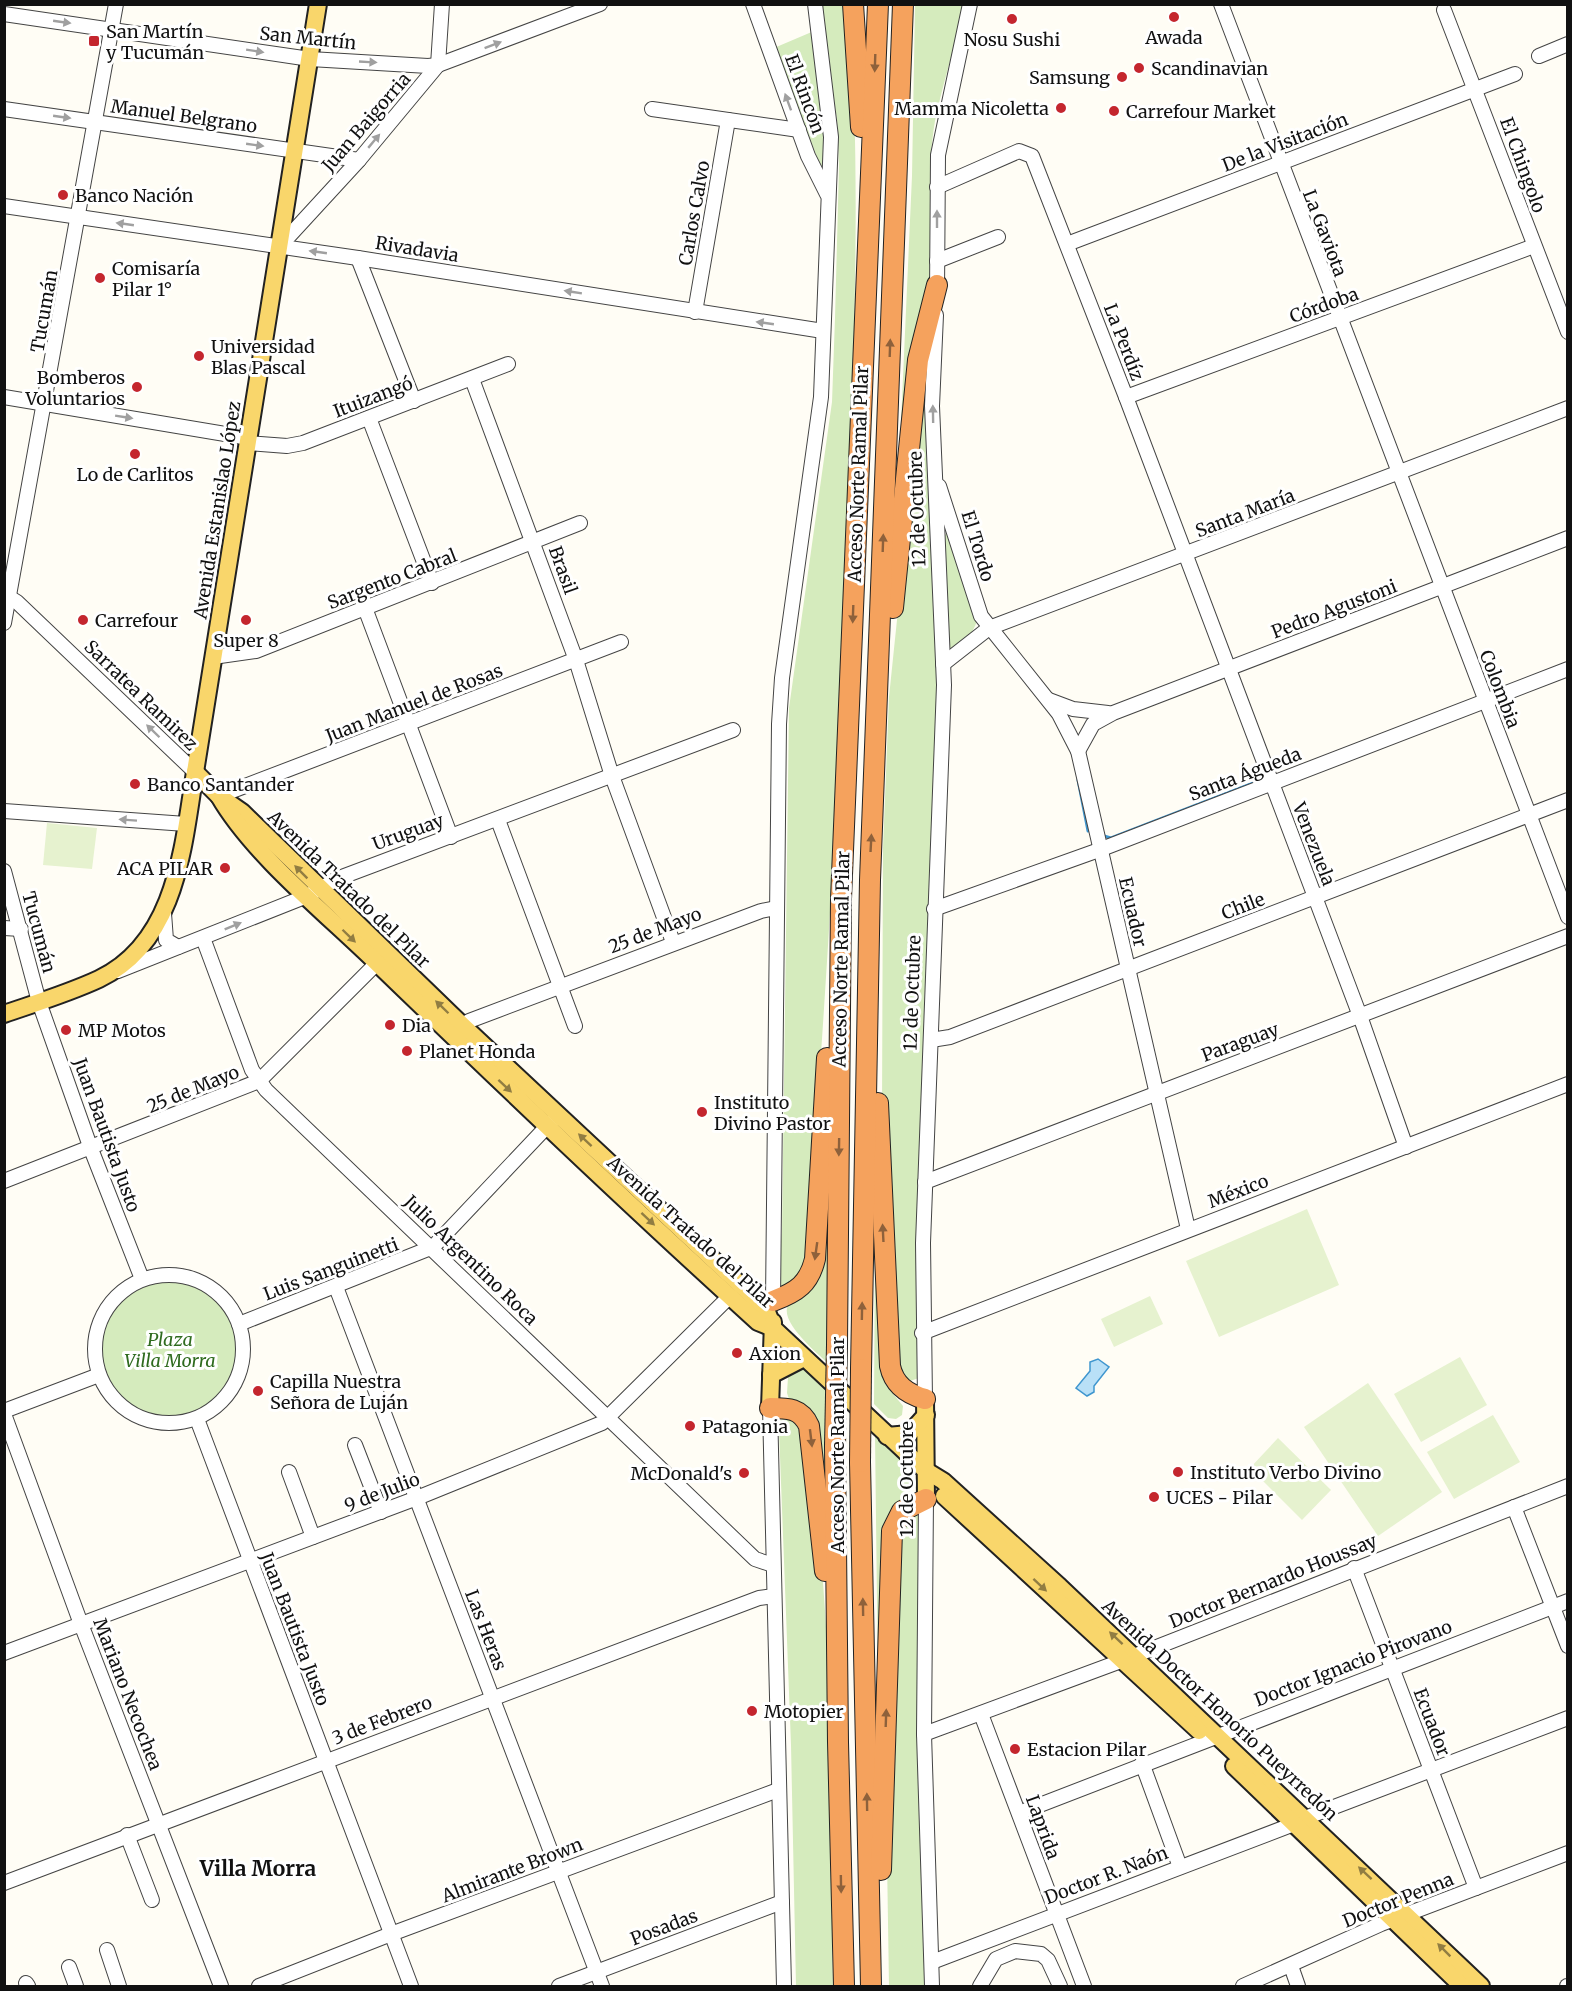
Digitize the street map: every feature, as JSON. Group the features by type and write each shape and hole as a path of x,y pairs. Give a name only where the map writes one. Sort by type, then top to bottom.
{"highway":[{"path":"853,4 867,261"},
{"name":"Acceso Norte Ramal Pilar","path":"844,1986 838,1742 835,1446 841,900 878,4"},
{"name":"Acceso Norte Ramal Pilar","path":"871,1986 860,1462 861,1369 870,880 903,4"},
{"path":"878,705 890,628 918,360 937,285"},
{"path":"870,880 889,1358 896,1382 926,1407"},
{"path":"773,1300 792,1294 804,1285 813,1268 817,1248 831,989 841,900"},
{"path":"770,1408 795,1410 804,1417 810,1430 826,1585 838,1742"},
{"path":"876,1986 891,1531 902,1511 926,1499"}],"main road":[{"name":"Avenida Estanislao López","path":"164,913 176,874 195,772 318,4"},
{"name":"Avenida Tratado del Pilar","path":"195,772 219,796 242,812 313,893 457,1030 553,1120 766,1309 772,1328"},
{"name":"Uruguay","path":"4,1014 101,978 140,948 164,913"},
{"name":"Avenida Tratado del Pilar","path":"553,1120 730,1296 758,1322 772,1328"},
{"path":"770,1408 773,1300"},
{"name":"Avenida Doctor Honorio Pueyrredón","path":"772,1328 925,1470 937,1490 1128,1658 1400,1917 1481,1986"},
{"path":"771,1375 804,1358"},
{"path":"887,1436 909,1434 926,1407"},
{"name":"12 de Octubre","path":"926,1407 926,1499"},
{"name":"Avenida Doctor Honorio Pueyrredón","path":"1400,1917 1462,1986"}],"street":[{"name":"Tucumán","path":"4,622 6,595 45,404 116,4"},
{"path":"438,65 442,4"},
{"name":"San Martín","path":"4,14 310,59 438,65 600,4"},
{"name":"El Rincón","path":"753,4 808,156 827,194"},
{"path":"773,1300 780,700 820,411 831,137 815,4"},
{"name":"12 de Octubre","path":"926,1407 922,1333 925,1182 943,664 932,406 937,285 937,187 939,146 970,4"},
{"name":"La Gaviota","path":"1221,4 1398,474"},
{"name":"El Chingolo","path":"1444,10 1568,332"},
{"path":"1539,56 1568,44"},
{"name":"Juan Baigorria","path":"279,247 359,160 438,65"},
{"name":"De la Visitación","path":"1067,244 1515,74"},
{"name":"Manuel Belgrano","path":"4,109 359,160"},
{"path":"652,109 799,130"},
{"name":"Carlos Calvo","path":"695,312 728,120"},
{"name":"La Perdíz","path":"937,187 1019,151 1032,156 1185,555"},
{"name":"Rivadavia","path":"4,206 358,258 823,331"},
{"path":"937,261 998,237"},
{"name":"Córdoba","path":"1126,397 1534,246"},
{"path":"358,258 414,401"},
{"name":"Ituizangó","path":"4,397 294,446 472,379 508,363"},
{"name":"Brasil","path":"472,379 534,542 576,660 612,776 673,942"},
{"name":"Santa María","path":"943,664 989,628 1568,408"},
{"path":"369,418 432,583"},
{"name":"El Tordo","path":"935,473 981,616 989,628"},
{"name":"Colombia","path":"1398,474 1568,917"},
{"name":"Sargento Cabral","path":"213,657 256,651 580,523"},
{"path":"937,532 955,531"},
{"name":"Pedro Agustoni","path":"1088,731 1113,713 1568,538"},
{"name":"Venezuela","path":"1185,555 1360,1016 1406,1147"},
{"name":"Sarratea Ramirez","path":"6,595 195,772"},
{"path":"365,608 451,837"},
{"name":"Ecuador","path":"989,628 1047,699 1068,729 1078,751 1188,1229"},
{"name":"Juan Manuel de Rosas","path":"219,796 621,642"},
{"name":"Santa Águeda","path":"934,909 1099,850 1568,669"},
{"name":"Pedro Agustoni","path":"1047,699 1082,711 1113,713"},
{"path":"1078,751 1088,731 1082,711 1070,717 1068,729 1081,736 1088,731"},
{"name":"Uruguay","path":"101,978 313,893 339,878 733,730"},
{"name":"Chile","path":"931,1040 950,1037 1568,800"},
{"path":"4,811 186,824"},
{"path":"498,820 575,1026"},
{"name":"Tucumán","path":"4,871 39,1002"},
{"name":"25 de Mayo","path":"457,1030 560,986 673,942 761,911 776,908"},
{"path":"164,913 166,940 178,947"},
{"path":"4,928 21,929"},
{"name":"Paraguay","path":"925,1182 1568,936"},
{"name":"Julio Argentino Roca","path":"203,938 259,1081 755,1559 773,1564"},
{"name":"25 de Mayo","path":"4,1181 91,1149 259,1081 382,958"},
{"name":"Juan Bautista Justo","path":"39,1002 91,1149 142,1279"},
{"name":"México","path":"922,1333 1568,1084"},
{"name":"Luis Sanguinetti","path":"239,1324 433,1247 553,1120"},
{"path":"168,1274 191,1278 212,1288 228,1304 239,1324 243,1354 235,1384 223,1401 197,1419 166,1424 146,1421 128,1412 113,1399 99,1375 94,1355 96,1334 103,1314 115,1297 142,1279 168,1274"},
{"name":"Las Heras","path":"336,1287 602,1986"},
{"name":"9 de Julio","path":"4,1653 381,1512 608,1419 730,1296"},
{"path":"4,1412 99,1375"},
{"path":"770,1408 784,1986"},
{"name":"Mariano Necochea","path":"4,1412 81,1624 160,1823 221,1986"},
{"name":"Juan Bautista Justo","path":"197,1419 411,1986"},
{"path":"355,1445 381,1512"},
{"path":"289,1472 313,1537"},
{"name":"Doctor Bernardo Houssay","path":"924,1734 1128,1658 1568,1486"},
{"name":"12 de Octubre","path":"926,1499 924,1734 932,1986"},
{"path":"1514,1507 1568,1646"},
{"name":"Ecuador","path":"1354,1568 1476,1888"},
{"name":"3 de Febrero","path":"4,1883 492,1697 759,1598 774,1596"},
{"name":"Doctor Ignacio Pirovano","path":"1019,1813 1142,1763 1568,1601"},
{"name":"Laprida","path":"981,1714 1084,1986"},
{"name":"Doctor R. Naón","path":"932,1962 1568,1718"},
{"path":"1142,1763 1180,1867"},
{"name":"Almirante Brown","path":"259,1986 391,1934 778,1790"},
{"path":"128,1835 152,1900"},
{"name":"Doctor Penna","path":"1243,1986 1400,1917 1568,1853"},
{"name":"Posadas","path":"559,1986 782,1902"},
{"path":"107,1950 119,1986"},
{"path":"980,1986 996,1959 1015,1952 1041,1954 1048,1960 1060,1986"},
{"path":"1291,1966 1298,1986"},
{"path":"69,1967 76,1986"}],"green space":[{"path":"820,5 849,5 856,172 853,395 839,760 806,1274 786,1288 780,1285 778,1268 782,1232 789,708 832,402 835,318 839,166 837,120"},
{"path":"915,5 964,5 935,121 932,143 929,297 898,489 912,176"},
{"path":"814,31 825,111 824,175 774,48"},
{"path":"928,364 939,661 924,1011 919,1378 907,1382 895,1367 882,1113 883,848 889,697 923,369"},
{"path":"947,533 951,534 978,616 969,636 951,651 948,649 944,536"},
{"path":"47,823 97,828 92,869 43,865"},
{"path":"829,1132 832,1367 802,1338 789,1321 787,1312 789,1303 806,1290"},
{"path":"1307,1209 1339,1285 1219,1337 1186,1261"},
{"path":"875,1248 882,1375 885,1384 903,1406 902,1415 896,1419 888,1418 874,1404"},
{"name":"Plaza Villa Morra","path":"169,1282 195,1287 217,1302 232,1324 237,1350 232,1376 217,1398 195,1413 169,1418 143,1413 121,1398 106,1376 101,1350 106,1324 121,1302 143,1287"},
{"path":"1150,1296 1163,1324 1114,1347 1101,1319"},
{"path":"1460,1357 1487,1405 1421,1442 1394,1394"},
{"path":"796,1369 804,1369 832,1395 832,1591 820,1495 787,1393 788,1377"},
{"path":"1368,1383 1442,1492 1378,1536 1304,1427"},
{"path":"1493,1415 1520,1462 1454,1499 1427,1452"},
{"path":"784,1417 802,1424 821,1562 830,1704 833,1986 796,1986 791,1745 779,1430 779,1422"},
{"path":"875,1436 903,1461 912,1477 912,1486 907,1496 896,1507 878,1686"},
{"path":"1278,1438 1331,1490 1302,1520 1250,1468"},
{"path":"915,1512 922,1520 929,1986 889,1986 887,1859 897,1526"}],"water":[{"path":"1098,1359 1109,1367 1094,1386 1094,1392 1087,1396 1076,1388 1090,1371 1090,1362"}],"waterway":[{"path":"1078,780 1088,831"},
{"path":"1104,836 1111,838 1261,780"}],"place":[{"name":"Awada","path":"1174,17"},
{"name":"Nosu Sushi","path":"1012,19"},
{"name":"San Martín y Tucumán","path":"94,41"},
{"name":"Scandinavian","path":"1139,68"},
{"name":"Samsung","path":"1122,77"},
{"name":"Mamma Nicoletta","path":"1061,108"},
{"name":"Carrefour Market","path":"1114,111"},
{"name":"Banco Nación","path":"63,195"},
{"name":"Comisaría Pilar 1°","path":"100,278"},
{"name":"Universidad Blas Pascal","path":"199,356"},
{"name":"Bomberos Voluntarios","path":"137,387"},
{"name":"Lo de Carlitos","path":"135,454"},
{"name":"Carrefour","path":"83,620"},
{"name":"Super 8","path":"246,620"},
{"name":"Banco Santander","path":"135,784"},
{"name":"ACA PILAR","path":"225,868"},
{"name":"Dia","path":"390,1025"},
{"name":"MP Motos","path":"66,1030"},
{"name":"Planet Honda","path":"407,1051"},
{"name":"Instituto Divino Pastor","path":"702,1112"},
{"name":"Axion","path":"737,1353"},
{"name":"Capilla Nuestra Señora de Luján","path":"258,1391"},
{"name":"Patagonia","path":"690,1426"},
{"name":"Instituto Verbo Divino","path":"1178,1472"},
{"name":"McDonald's","path":"744,1473"},
{"name":"UCES - Pilar","path":"1154,1497"},
{"name":"Motopier","path":"752,1711"},
{"name":"Estacion Pilar","path":"1015,1749"}],"district":[{"name":"Villa Morra","path":"258,1868"}]}
